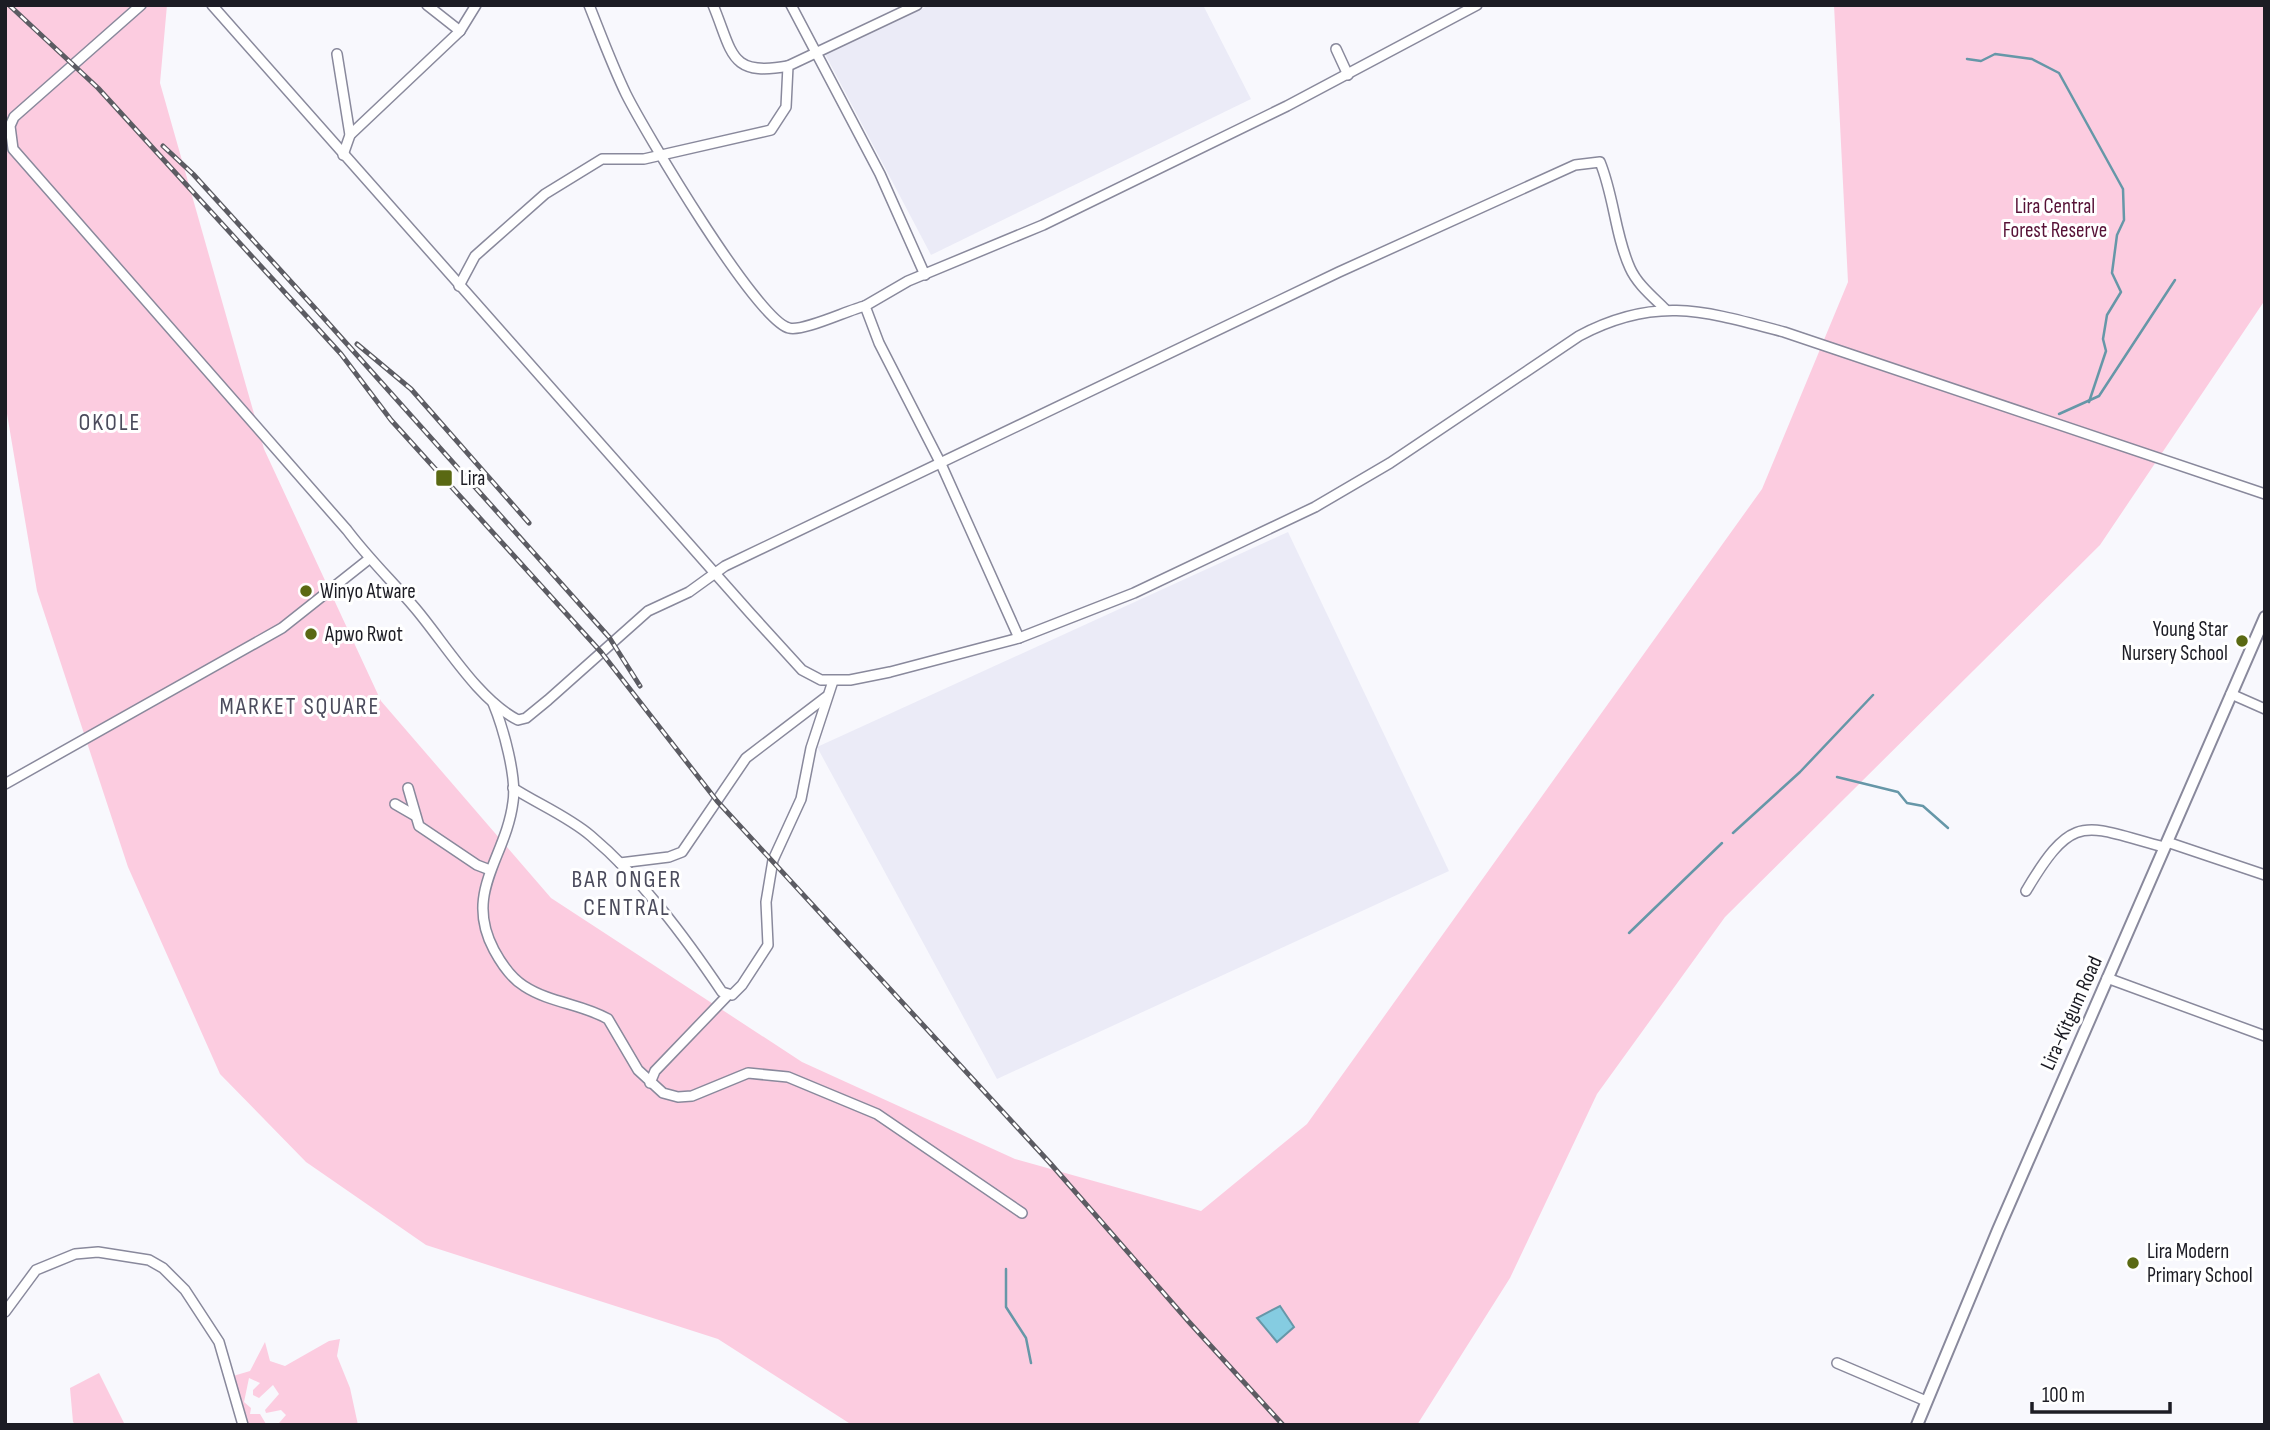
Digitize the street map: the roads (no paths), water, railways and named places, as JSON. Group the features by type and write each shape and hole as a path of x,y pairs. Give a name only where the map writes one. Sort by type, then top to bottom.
{"main road":[{"name":"Lira-Kitgum Road","path":"1917,1425 2265,617"}],"street":[{"path":"141,5 72,63 14,117 10,126 13,149 347,530 369,559 415,608 491,699 508,715 518,720 526,718 648,611 689,592 715,573 796,530 941,464 1339,272 1584,162 1600,162 1610,188 1629,267 1639,284 1665,309"},
{"path":"212,5 459,286 810,676 833,681 912,667 1019,638 1133,593 1315,507 1390,463 1579,336 1629,314 1665,309 1725,316 1784,332 2265,494"},
{"path":"427,5 460,31"},
{"path":"343,155 350,135 460,31 476,5"},
{"path":"589,5 626,94 660,154 735,270 778,323 794,329 865,306 925,275 1043,225 1348,75 1477,5"},
{"path":"713,5 734,55 743,65 758,71 788,66 816,50 917,5"},
{"path":"791,5 880,174 925,275"},
{"path":"1336,49 1348,75"},
{"path":"337,54 350,135"},
{"path":"459,286 475,256 545,194 602,159 644,159 771,130 780,121 786,107 788,66"},
{"path":"865,306 879,343 941,464 1019,638"},
{"path":"5,784 282,628 369,559"},
{"path":"650,1083 655,1071 727,996 742,985 768,945 766,902 773,860 801,799 833,681"},
{"path":"2231,694 2265,709"},
{"path":"620,863 669,857 682,852 746,758 827,696"},
{"path":"491,699 499,718 514,800 506,834 483,889 481,908 488,940 501,964 522,985 547,999 608,1019 638,1070 663,1093 678,1097 692,1096 748,1073 788,1077 877,1114 1022,1213"},
{"path":"408,788 414,815 425,831 477,865 490,870"},
{"path":"513,788 588,834 620,863 727,996"},
{"path":"395,804 414,815"},
{"path":"2026,891 2055,849 2078,832 2101,829 2166,844 2265,874"},
{"path":"2108,978 2265,1036"},
{"path":"638,1070 655,1071"},
{"path":"5,1312 36,1270 75,1254 98,1252 149,1260 163,1268 185,1290 219,1342 243,1425"},
{"path":"1837,1363 1926,1401"}],"water":[{"path":"1280,1306 1294,1327 1277,1342 1257,1318"}],"waterway":[{"path":"1967,59 1981,61 1995,54 2032,59 2059,73 2123,189 2124,220 2117,235 2112,273 2121,292 2107,315 2103,339 2106,351 2089,402"},
{"path":"2059,414 2099,396 2175,280"},
{"path":"1733,833 1800,772 1873,695"},
{"path":"1837,777 1898,792 1907,803 1923,806 1948,828"},
{"path":"1629,933 1722,843"},
{"path":"1006,1269 1006,1307 1026,1338 1031,1363"}],"railway":[{"path":"9,5 98,88 341,354 391,420 601,652 717,801 1050,1163 1283,1425"},
{"path":"163,146 193,174 313,306 609,637 640,686"},
{"path":"357,344 411,389 529,523"}],"place":[{"name":"Lira","path":"444,478"},
{"name":"Winyo Atware","path":"306,591"},
{"name":"Apwo Rwot","path":"311,634"},
{"name":"Young Star Nursery School","path":"2242,641"},
{"name":"Lira Modern Primary School","path":"2133,1263"}],"district":[{"name":"OKOLE","path":"110,422"},
{"name":"MARKET SQUARE","path":"300,706"},
{"name":"BAR ONGER CENTRAL","path":"627,893"}],"park label":[{"name":"Lira Central Forest Reserve","path":"2055,218"}]}
